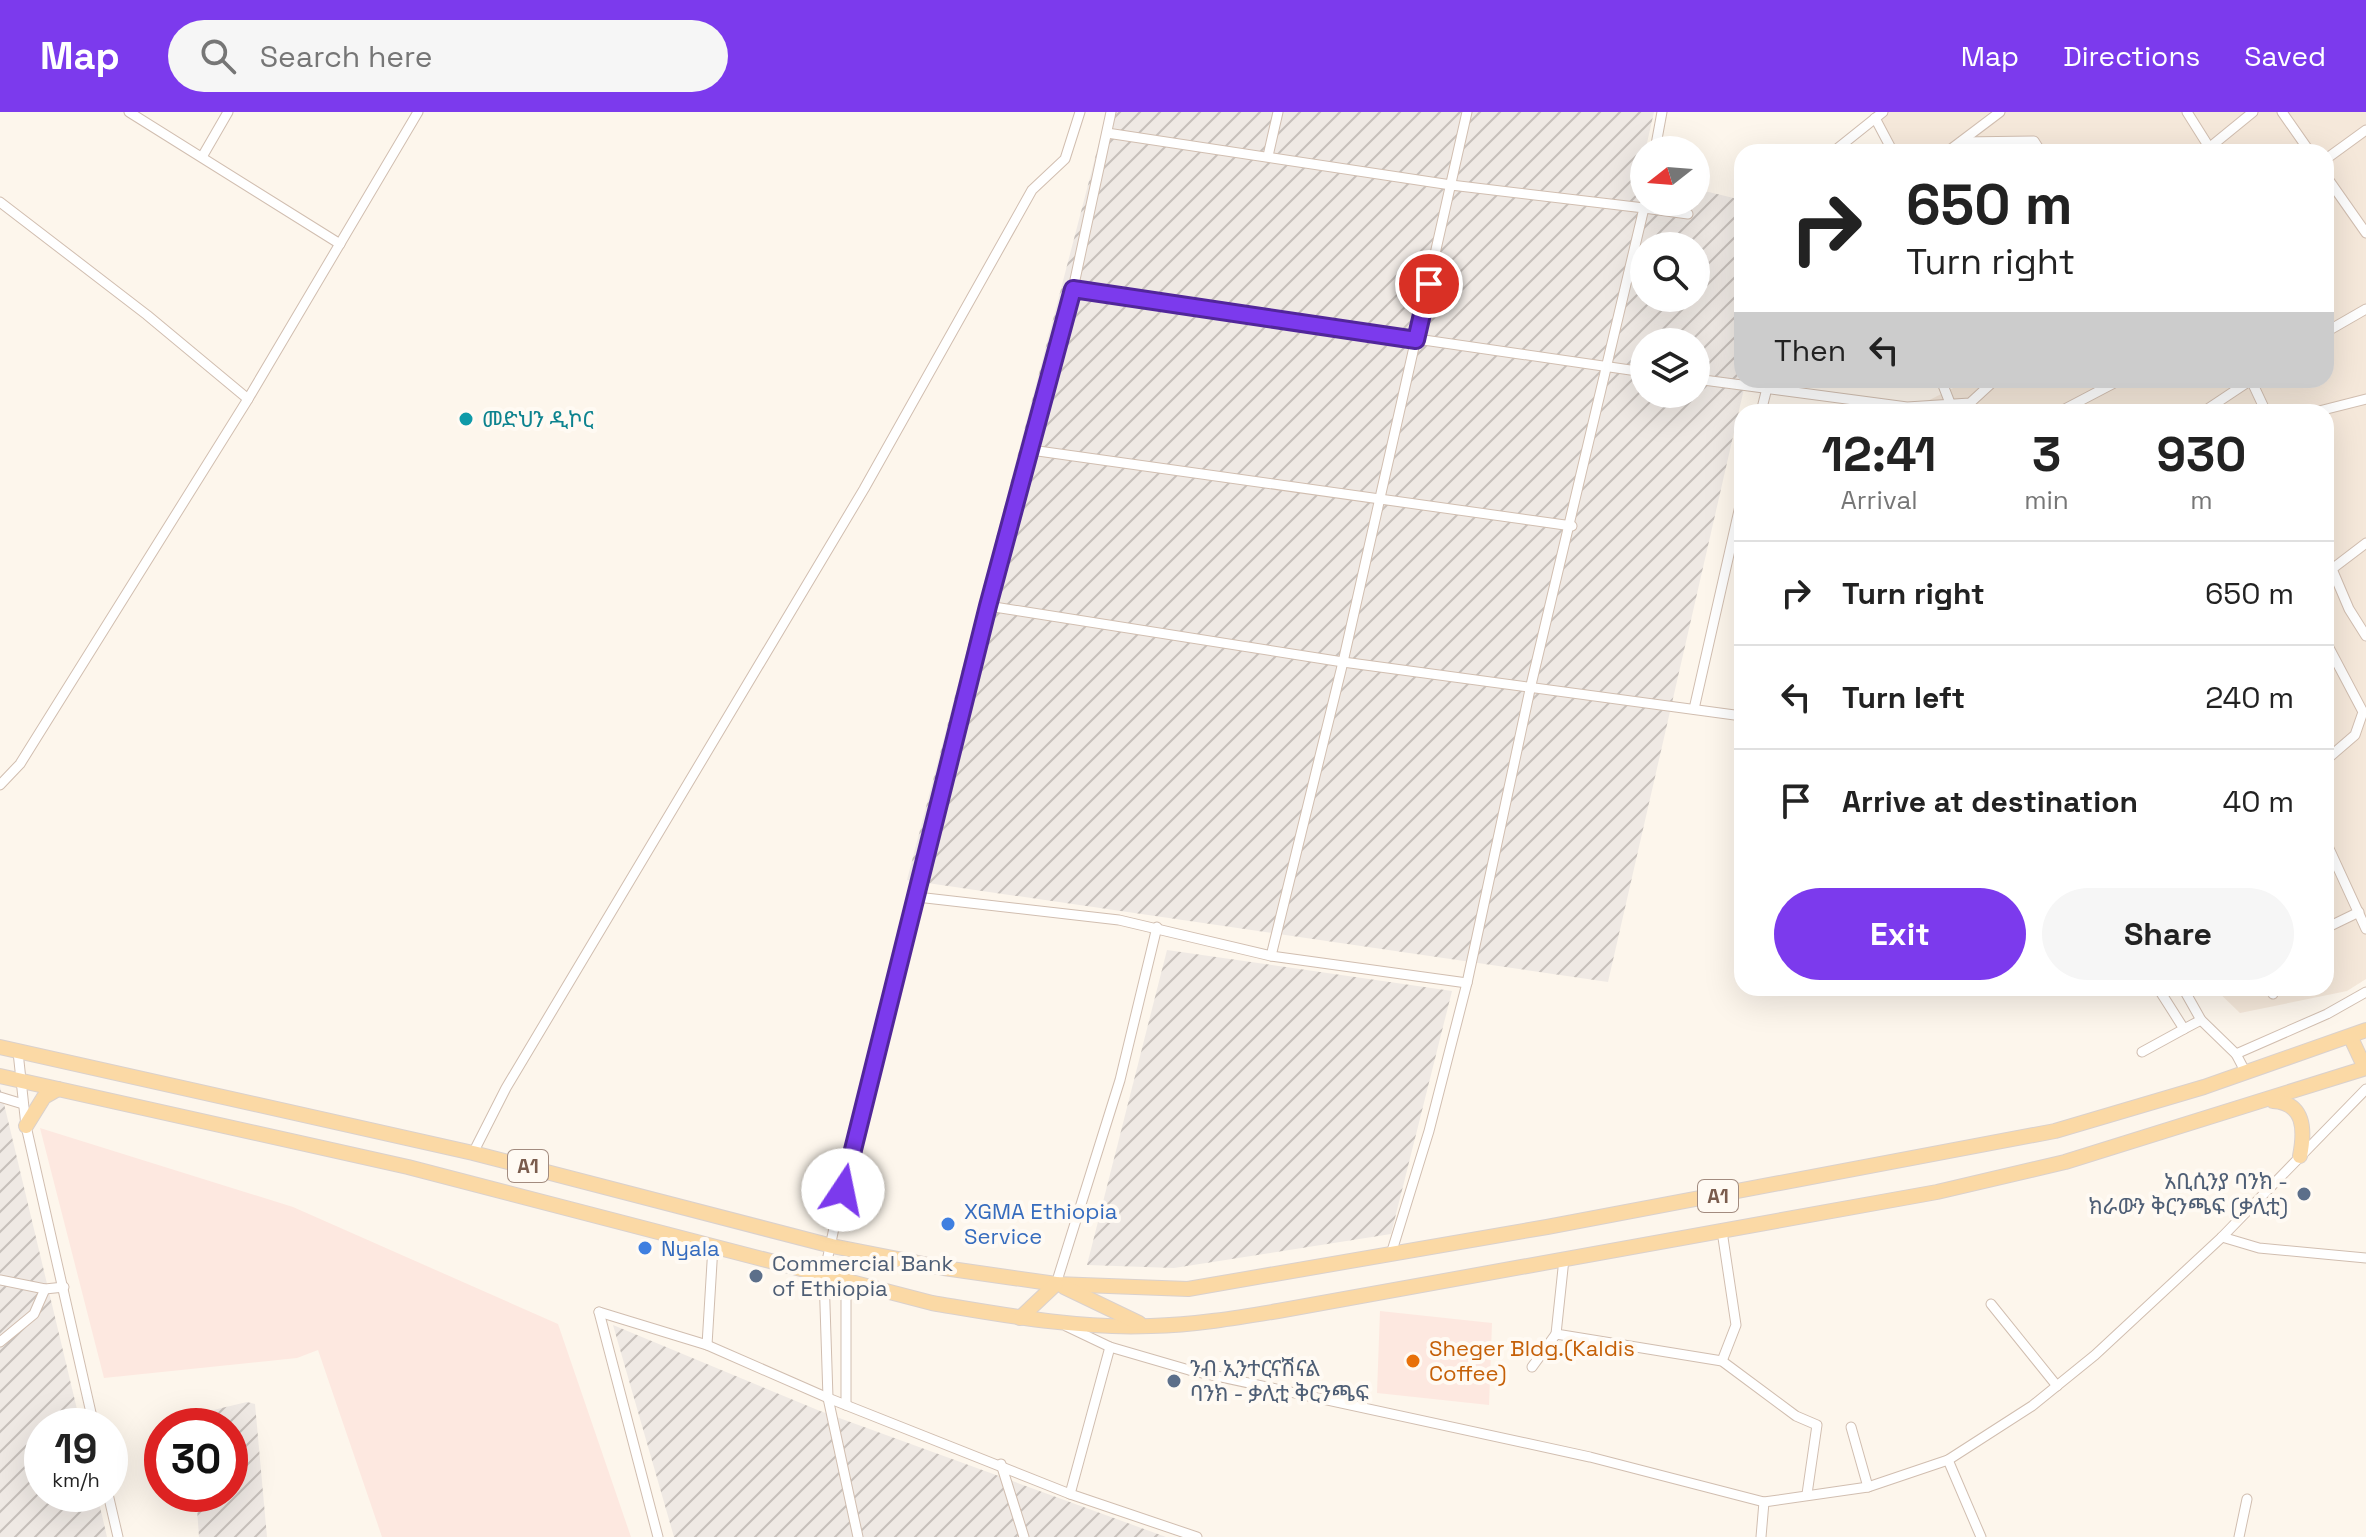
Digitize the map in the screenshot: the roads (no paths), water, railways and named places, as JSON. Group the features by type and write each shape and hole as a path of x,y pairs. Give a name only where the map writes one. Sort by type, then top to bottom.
{"main road":[{"name":"A1","path":"0,1047 473,1153 832,1246 944,1268 1056,1284 1188,1289 1968,1150 2055,1131 2246,1073 2351,1038 2366,1030"},
{"path":"2351,1038 2366,1068"},
{"name":"A1","path":"0,1076 408,1167 932,1303 1020,1318 1148,1327 1201,1323 1278,1311 1937,1192 2065,1162 2366,1068"},
{"path":"26,1126 44,1097 58,1089"},
{"path":"2268,1100 2291,1105 2300,1115 2304,1134 2300,1156"},
{"name":"A1","path":"1056,1284 1148,1327"},
{"path":"1020,1318 1056,1284"}],"street":[{"path":"202,157 228,112"},
{"path":"0,785 20,764 248,399 418,112"},
{"path":"473,1153 506,1088 864,489 1032,190 1065,159 1080,112"},
{"path":"858,1537 828,1398 824,1275 854,1134 917,897 988,606 1073,289 1111,112"},
{"path":"1268,156 1278,112"},
{"path":"1271,956 1343,662 1467,112"},
{"path":"1658,136 1662,112"},
{"path":"1958,144 2000,112"},
{"path":"2187,112 2204,144"},
{"path":"2213,144 2253,112"},
{"path":"2282,112 2304,144"},
{"path":"131,113 340,244"},
{"path":"1843,144 1879,115 1890,144"},
{"path":"2334,153 2366,130"},
{"path":"1107,133 1451,185 1630,203"},
{"path":"1961,142 2034,141 2036,144"},
{"path":"2334,195 2365,228"},
{"path":"0,202 147,315 248,399"},
{"path":"1391,1254 1429,1131 1467,983 1531,685 1572,526 1642,216"},
{"path":"1073,289 1630,370"},
{"path":"2334,327 2366,309"},
{"path":"1710,380 1734,382"},
{"path":"1782,388 1859,404"},
{"path":"1944,388 1950,403"},
{"path":"1939,404 1970,403 1986,388"},
{"path":"2074,404 2105,388"},
{"path":"2215,404 2239,388"},
{"path":"2334,407 2366,399"},
{"path":"1031,450 1572,526"},
{"path":"1694,709 1734,532"},
{"path":"2334,558 2366,543"},
{"path":"2334,573 2365,632"},
{"path":"988,606 1343,662 1734,715"},
{"path":"2334,657 2363,712 2355,735 2334,753"},
{"path":"2334,859 2364,921 2334,927"},
{"path":"917,897 1157,927 1271,956 1467,983"},
{"path":"1056,1284 1120,1080 1157,927"},
{"path":"2236,1054 2327,1014 2366,992"},
{"path":"2163,996 2184,1029"},
{"path":"2188,996 2201,1020 2236,1054 2246,1073"},
{"path":"2142,1052 2201,1020"},
{"path":"18,1052 26,1126 90,1408"},
{"path":"1055,1321 1110,1347 1189,1370 1590,1457 1764,1502 1868,1487 1948,1460 2057,1386 2222,1237 2366,1089"},
{"path":"0,1097 23,1104"},
{"path":"1722,1231 1736,1325 1722,1361"},
{"path":"2222,1237 2259,1248 2366,1258"},
{"path":"707,1345 713,1246"},
{"path":"1532,1367 1556,1334 1564,1259"},
{"path":"0,1280 45,1289 64,1287"},
{"path":"846,1281 846,1405"},
{"path":"0,1342 34,1314 45,1289"},
{"path":"1991,1304 2057,1386"},
{"path":"658,1537 599,1312 707,1345 828,1398 1001,1464 1070,1494 1197,1537"},
{"path":"1556,1334 1722,1361 1796,1416 1817,1425 1807,1494"},
{"path":"1070,1494 1110,1347"},
{"path":"1851,1427 1868,1487"},
{"path":"1948,1460 1981,1537"},
{"path":"1001,1464 1024,1537"},
{"path":"2239,1537 2247,1499"},
{"path":"1761,1537 1764,1502"},
{"path":"112,1512 118,1537"}],"place":[{"name":"መድህን ዲኮር","path":"466,419"},
{"name":"አቢሲንያ ባንክ - ክራውን ቅርንጫፍ (ቃሊቲ)","path":"2304,1194"},
{"name":"XGMA Ethiopia Service","path":"948,1224"},
{"name":"Nyala","path":"645,1248"},
{"name":"Commercial Bank of Ethiopia","path":"756,1276"},
{"name":"Sheger Bldg.(Kaldis Coffee)","path":"1413,1361"},
{"name":"ንብ ኢንተርናሽናል ባንክ - ቃሊቲ ቅርንጫፍ","path":"1174,1381"}]}
